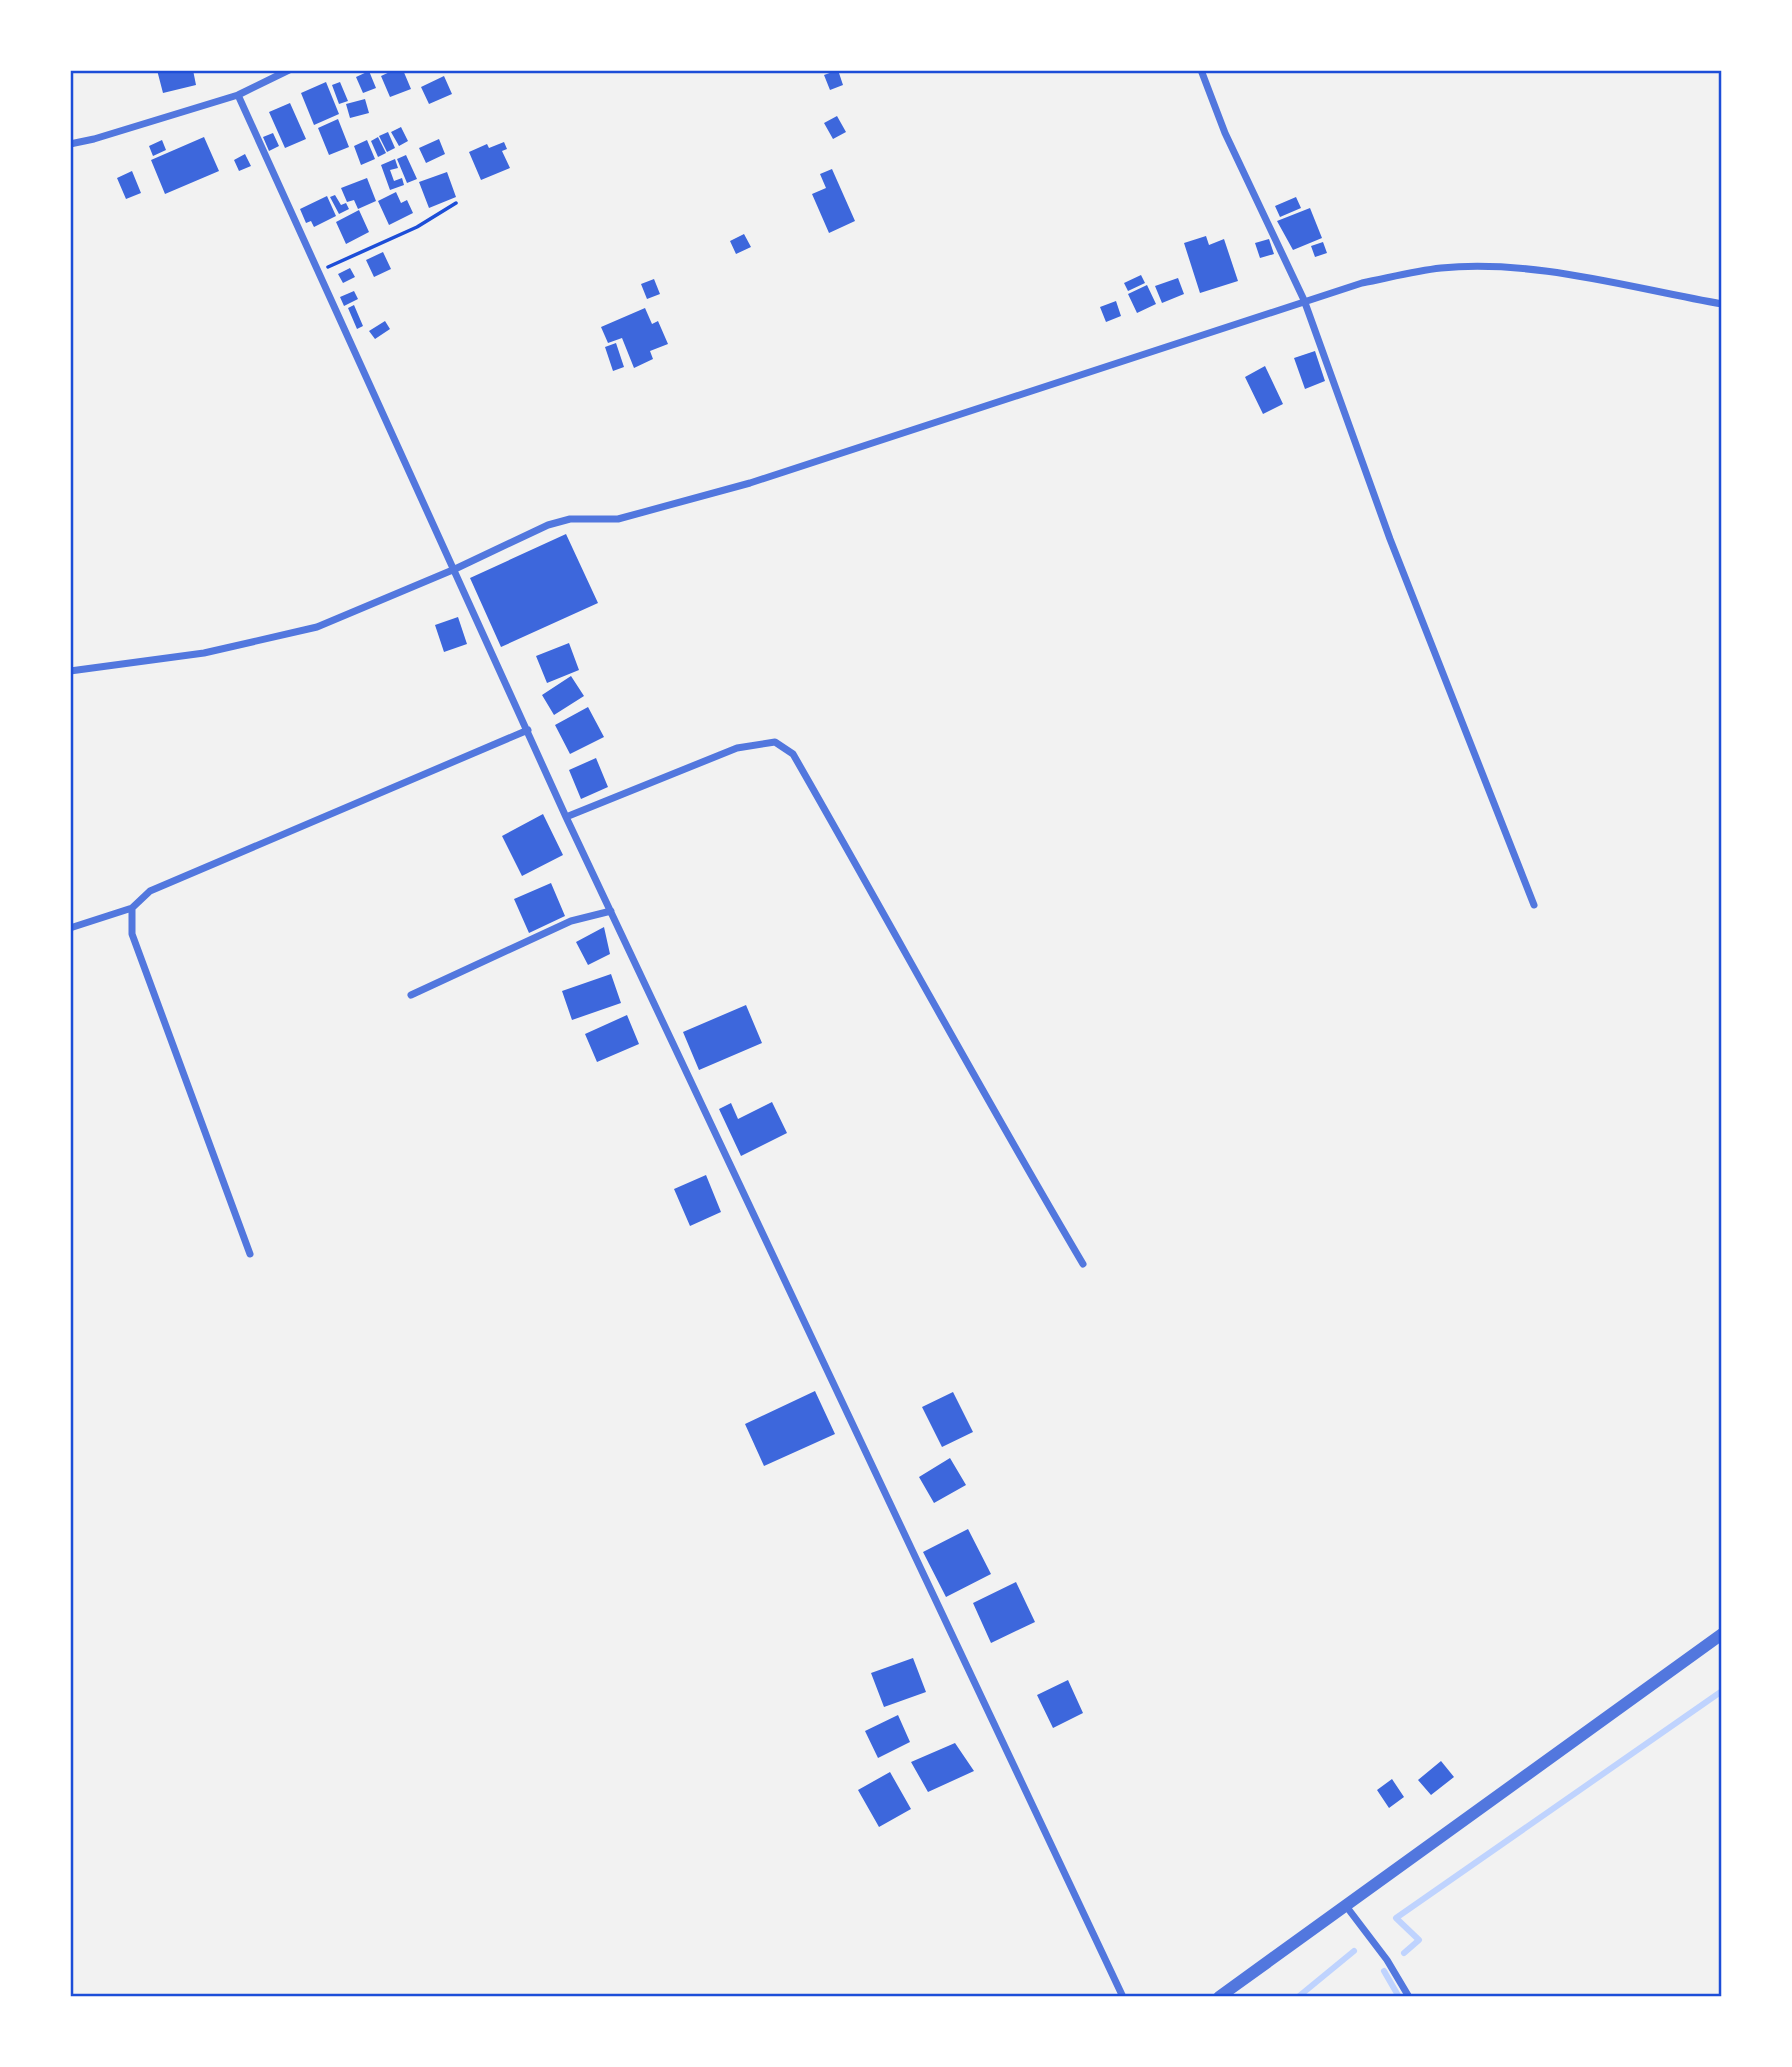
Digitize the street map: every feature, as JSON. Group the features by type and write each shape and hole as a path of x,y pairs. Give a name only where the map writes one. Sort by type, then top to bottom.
{"street":[{"path":"70,144 238,95 289,70"},
{"path":"1201,70 1225,133 1304,300 1390,539 1534,905"},
{"path":"238,95 566,817 1123,1997"},
{"path":"70,671 204,653 317,627 455,569 548,525 570,519 618,519 750,483 1362,283 1441,268 1484,268 1566,274 1722,304"},
{"path":"70,928 132,908 150,891 528,730"},
{"path":"566,817 737,748 775,742 793,754 880,905 973,1077 1083,1264"},
{"path":"132,908 132,934 250,1254"},
{"path":"411,995 571,921 611,911"},
{"path":"1219,1997 1722,1634"},
{"path":"1346,1906 1388,1960 1409,1997"}],"path":[{"path":"320,271 417,227 456,203"}],"building":[{"path":"157,70 193,70 196,85 163,93"},
{"path":"394,70 403,70 411,89 390,97 381,76"},
{"path":"838,70 843,85 830,90 824,75"},
{"path":"369,71 376,88 363,93 356,77"},
{"path":"444,76 452,94 429,104 421,87"},
{"path":"326,82 339,114 314,125 301,93"},
{"path":"340,82 348,101 339,104 332,85"},
{"path":"365,99 369,113 350,118 346,104"},
{"path":"290,103 306,139 285,148 269,112"},
{"path":"837,116 846,132 833,139 824,123"},
{"path":"338,119 349,147 329,155 318,128"},
{"path":"401,127 408,141 399,146 391,132"},
{"path":"388,132 395,148 387,152 379,136"},
{"path":"273,133 279,146 269,151 263,137"},
{"path":"204,137 219,171 165,194 151,160"},
{"path":"378,137 386,153 378,157 371,141"},
{"path":"439,139 445,154 426,163 419,148"},
{"path":"162,140 166,150 153,156 149,146"},
{"path":"367,140 375,159 361,165 354,146"},
{"path":"504,142 507,149 502,151 510,168 481,180 469,152 487,144 489,148"},
{"path":"245,154 251,166 239,171 234,160"},
{"path":"406,155 417,179 407,183 397,159"},
{"path":"395,159 398,168 390,170 394,181 402,178 404,185 390,190 381,165"},
{"path":"832,169 855,221 829,233 812,194 826,188 820,174"},
{"path":"132,171 141,193 126,199 117,178"},
{"path":"447,172 456,197 429,208 419,182"},
{"path":"367,178 376,201 358,209 354,200 347,202 341,188"},
{"path":"396,192 401,203 407,200 413,213 389,225 378,201"},
{"path":"335,195 341,205 346,203 349,209 339,214 330,197"},
{"path":"327,196 336,216 314,227 311,221 306,223 300,209"},
{"path":"1296,197 1301,208 1280,217 1275,206"},
{"path":"1310,208 1322,238 1293,250 1277,221"},
{"path":"359,210 369,232 346,244 336,222"},
{"path":"744,234 751,247 736,254 730,241"},
{"path":"1206,236 1209,245 1224,239 1238,281 1200,293 1184,243"},
{"path":"1269,239 1274,254 1260,258 1255,243"},
{"path":"1323,242 1327,253 1315,257 1311,246"},
{"path":"383,252 391,269 374,277 366,260"},
{"path":"350,268 355,277 343,283 338,274"},
{"path":"1141,275 1145,283 1128,291 1124,283"},
{"path":"1178,278 1184,294 1162,303 1155,286"},
{"path":"654,279 660,294 647,299 641,284"},
{"path":"1147,285 1156,304 1137,313 1128,294"},
{"path":"354,291 358,299 344,306 340,297"},
{"path":"1116,301 1121,316 1106,322 1100,307"},
{"path":"354,305 363,326 357,329 348,308"},
{"path":"645,308 652,324 658,321 668,344 650,351 653,359 634,368 622,338 608,343 601,327"},
{"path":"385,321 390,329 375,339 369,331"},
{"path":"616,343 624,367 613,371 605,347"},
{"path":"1315,351 1325,381 1305,389 1294,358"},
{"path":"1265,366 1283,404 1263,414 1245,377"},
{"path":"566,534 598,603 501,647 470,578"},
{"path":"458,617 467,644 444,652 435,625"},
{"path":"569,643 579,670 547,683 536,656"},
{"path":"571,676 584,696 554,715 542,695"},
{"path":"588,707 604,737 570,754 555,725"},
{"path":"596,758 608,787 581,799 569,770"},
{"path":"543,814 563,855 522,876 502,836"},
{"path":"551,883 565,916 529,933 514,899"},
{"path":"604,927 610,954 588,965 576,942"},
{"path":"611,974 621,1003 572,1020 562,991"},
{"path":"746,1005 762,1043 699,1070 683,1032"},
{"path":"627,1015 639,1044 597,1062 585,1034"},
{"path":"772,1102 787,1133 741,1156 719,1109 731,1103 738,1119"},
{"path":"706,1175 721,1212 690,1226 674,1189"},
{"path":"815,1391 835,1434 764,1466 745,1424"},
{"path":"953,1392 973,1432 942,1447 922,1407"},
{"path":"950,1458 966,1485 934,1503 919,1477"},
{"path":"968,1529 991,1574 946,1597 923,1552"},
{"path":"1016,1582 1035,1622 991,1643 973,1603"},
{"path":"913,1658 926,1692 884,1707 871,1673"},
{"path":"1068,1680 1083,1713 1053,1728 1037,1695"},
{"path":"898,1715 910,1742 878,1758 865,1731"},
{"path":"955,1743 974,1771 928,1792 911,1762"},
{"path":"1441,1761 1454,1777 1431,1795 1418,1780"},
{"path":"890,1772 911,1809 879,1827 858,1790"},
{"path":"1392,1779 1404,1797 1389,1808 1377,1790"}],"waterway":[{"path":"1404,1953 1419,1940 1396,1918 1722,1691"},
{"path":"1298,1997 1354,1951"},
{"path":"1384,1971 1399,1997"}]}
